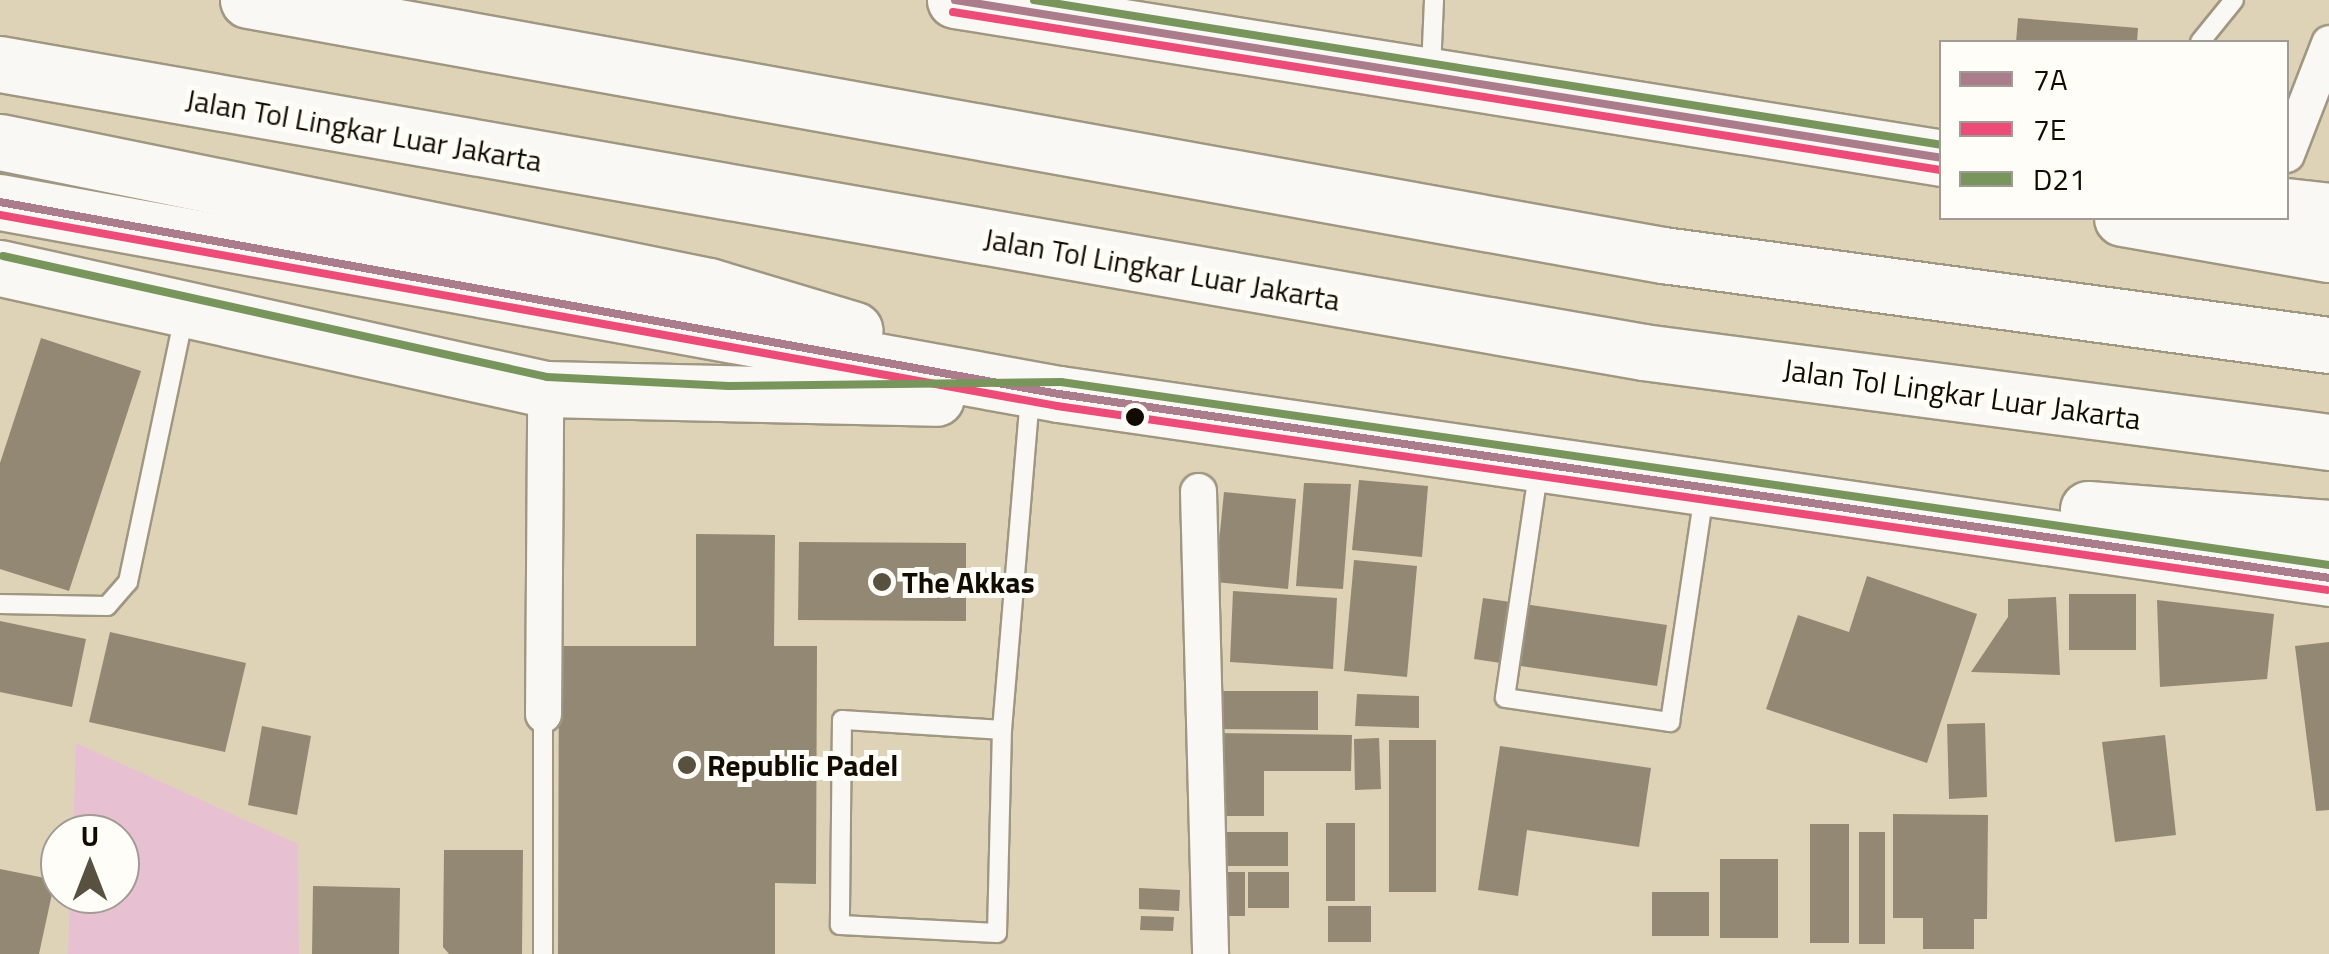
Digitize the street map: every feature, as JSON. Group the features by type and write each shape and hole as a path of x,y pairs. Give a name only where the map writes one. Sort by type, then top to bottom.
{"highway":[{"path":"248,0 1663,255 2329,345"},
{"path":"955,0 1143,16 1430,78 1779,136 1939,158"},
{"name":"Jalan Tol Lingkar Luar Jakarta","path":"0,64 402,138 1643,352 2329,442"},
{"path":"1779,136 1939,177"},
{"path":"0,142 709,286 1044,396"},
{"path":"0,202 264,256 1044,396 1726,488 2329,578"},
{"path":"2289,206 2329,211"},
{"path":"2134,220 2329,254"},
{"path":"0,268 185,306 545,389 729,399 1044,396"},
{"path":"1726,488 2329,528"}],"street":[{"path":"2289,146 2329,43"},
{"path":"543,714 545,389"},
{"path":"1198,491 1210,954"}],"lane":[{"path":"1430,78 1434,0"},
{"path":"2202,40 2234,0"},
{"path":"0,604 107,606 128,582 185,306"},
{"path":"1002,730 842,720 840,925 997,932 1002,730 1044,396"},
{"path":"1539,462 1505,698 1670,722 1726,488"},
{"path":"543,714 543,954"}],"shaded area":[{"path":"76,743 298,844 299,954 68,954 69,914 140,914 140,814 74,814"}],"building":[{"path":"2018,18 2138,28 2137,40 2016,40"},
{"path":"41,338 141,371 69,591 0,569 0,463"},
{"path":"1359,480 1428,486 1422,557 1352,550"},
{"path":"1304,483 1351,484 1343,589 1296,586"},
{"path":"1224,492 1296,499 1288,589 1215,582"},
{"name":"Republic Padel","path":"696,534 775,535 774,646 817,646 816,884 775,883 775,954 558,954 559,646 696,646"},
{"name":"The Akkas","path":"799,542 966,543 966,621 798,620"},
{"path":"1354,560 1417,566 1407,677 1344,671"},
{"path":"1867,576 1977,614 1927,763 1766,709 1798,615 1849,632"},
{"path":"1233,591 1337,598 1333,669 1230,662"},
{"path":"2069,594 2136,594 2136,650 2069,650"},
{"path":"2056,597 2060,675 1971,672 2008,617 2008,599"},
{"path":"1483,598 1667,625 1657,686 1474,659"},
{"path":"2157,600 2274,614 2267,679 2160,687"},
{"path":"0,621 86,639 72,707 0,692"},
{"path":"110,632 246,663 225,752 89,722"},
{"path":"2329,642 2329,810 2316,811 2295,646"},
{"path":"1215,691 1318,691 1318,730 1214,729"},
{"path":"1357,694 1419,696 1419,728 1355,726"},
{"path":"1985,723 1987,797 1949,799 1947,724"},
{"path":"262,726 311,736 297,815 248,805"},
{"path":"1212,733 1352,735 1351,771 1264,771 1264,816 1211,816"},
{"path":"2165,735 2176,835 2115,842 2102,742"},
{"path":"1379,738 1381,789 1355,790 1354,739"},
{"path":"1389,740 1436,740 1436,892 1389,892"},
{"path":"1500,746 1651,768 1639,847 1527,830 1518,896 1478,890"},
{"path":"1893,814 1988,815 1987,919 1974,919 1974,949 1923,949 1923,918 1893,918"},
{"path":"1326,823 1355,823 1355,901 1326,901"},
{"path":"1810,824 1849,824 1849,943 1810,943"},
{"path":"1211,832 1288,832 1288,866 1211,866"},
{"path":"1859,832 1885,832 1885,944 1859,944"},
{"path":"444,850 523,850 522,954 449,954 443,947"},
{"path":"1720,859 1778,859 1778,938 1720,938"},
{"path":"0,869 40,877 40,914 48,914 39,954 0,954"},
{"path":"1216,872 1245,872 1245,916 1216,916"},
{"path":"1248,872 1289,872 1289,908 1248,908"},
{"path":"313,886 400,888 399,954 312,954"},
{"path":"1139,888 1180,890 1179,911 1139,909"},
{"path":"1652,892 1709,892 1709,936 1652,936"},
{"path":"1328,906 1371,906 1371,942 1328,942"},
{"path":"1141,916 1174,917 1173,931 1140,930"}],"transit line":[{"name":"7A","path":"955,0 1939,158"},
{"name":"D21","path":"1034,0 1939,145"},
{"name":"7E","path":"953,12 1939,170"},
{"name":"7A","path":"0,202 1059,394 2329,578"},
{"name":"7E","path":"0,215 1057,406 2327,590"},
{"name":"D21","path":"3,256 547,377 729,386 1061,382 2329,565"}],"place":[{"name":"The Akkas","path":"882,582"},
{"name":"Republic Padel","path":"687,765"}]}
